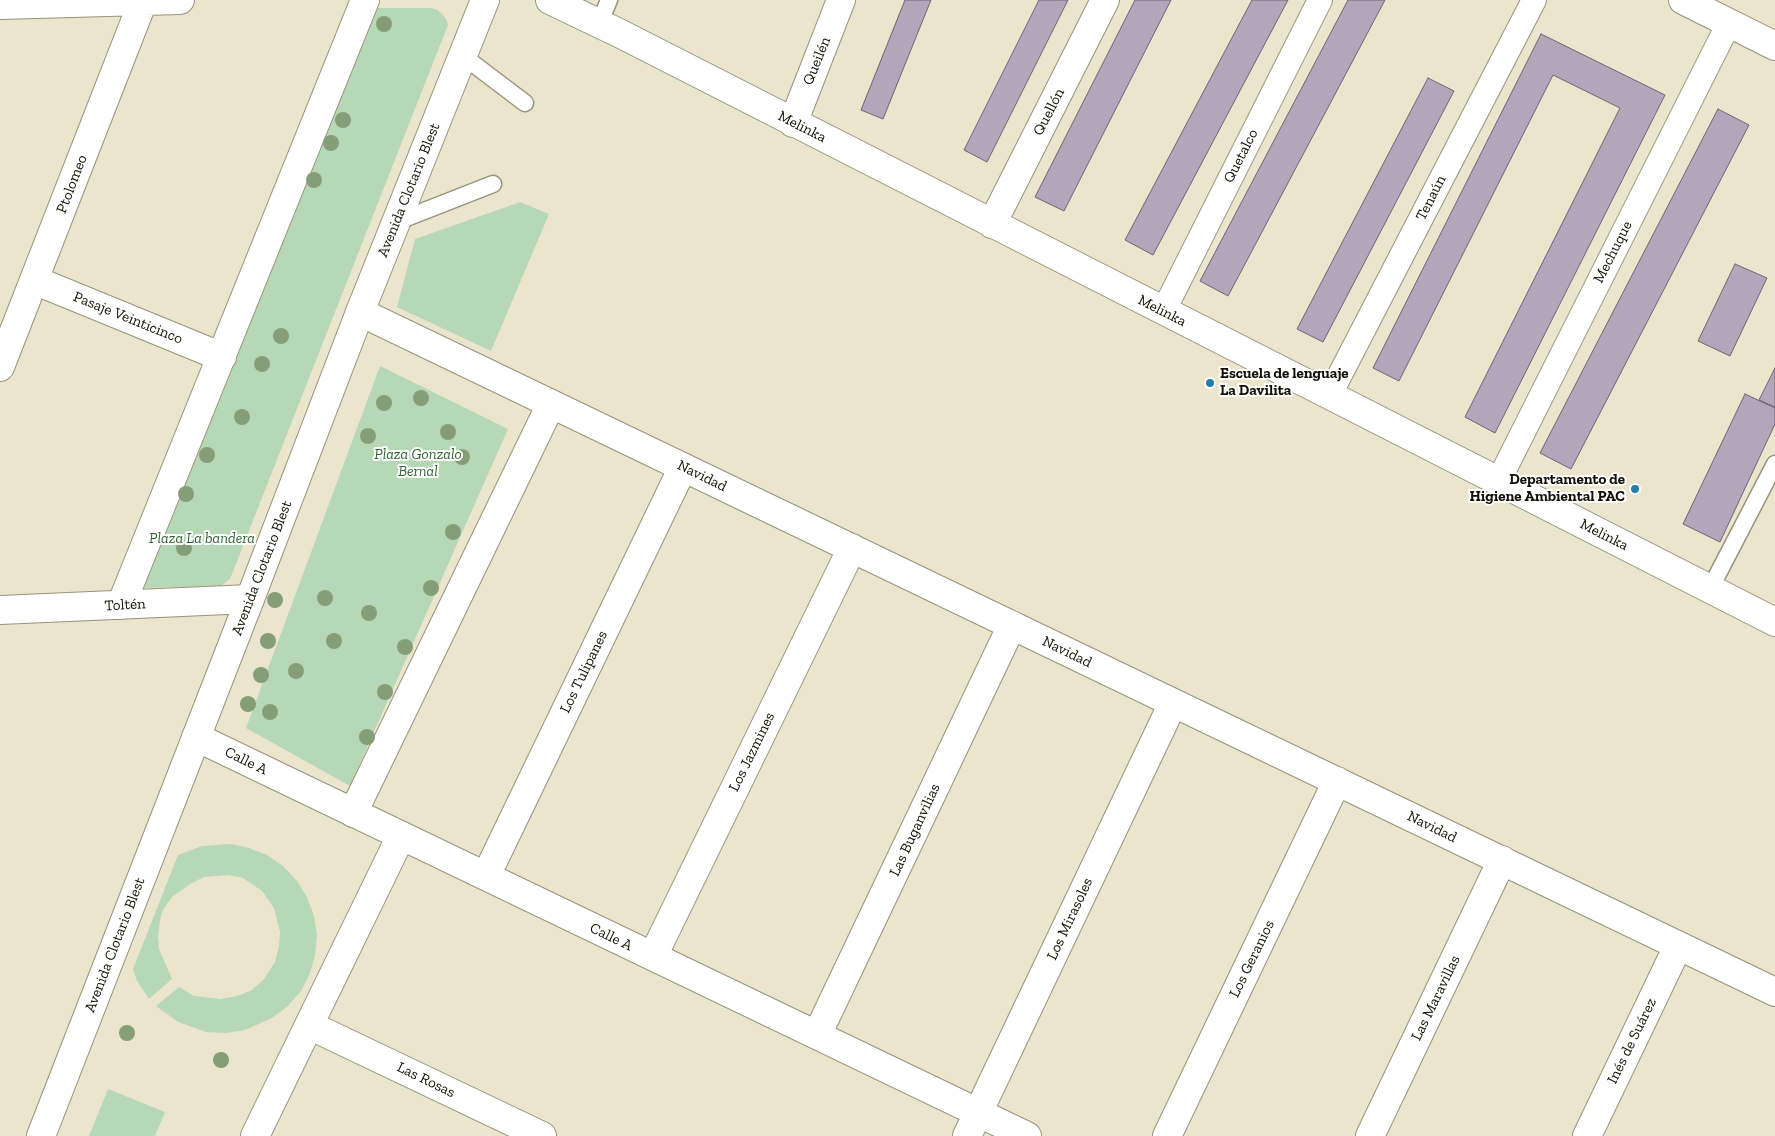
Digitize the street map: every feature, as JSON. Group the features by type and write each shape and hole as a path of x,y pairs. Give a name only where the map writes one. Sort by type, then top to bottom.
{"street":[{"path":"0,5 43,2 180,0"},
{"path":"121,605 365,0"},
{"name":"Avenida Clotario Blest","path":"41,1136 360,312 485,0"},
{"name":"Melinka","path":"550,0 604,12 793,123 1775,622"},
{"name":"Queilén","path":"793,123 842,0"},
{"name":"Quellón","path":"992,224 1105,0"},
{"name":"Quetalco","path":"1163,312 1320,0"},
{"name":"Tenaún","path":"1329,396 1534,0"},
{"path":"1683,0 1775,46"},
{"name":"Ptolomeo","path":"2,355 34,280 143,1"},
{"name":"Mechuque","path":"1498,482 1729,23"},
{"name":"Pasaje Veinticinco","path":"34,280 222,356"},
{"name":"Navidad","path":"360,312 1775,992"},
{"path":"353,813 551,404"},
{"name":"Los Tulipanes","path":"486,876 683,467"},
{"name":"Los Jazmines","path":"653,956 852,548"},
{"name":"Toltén","path":"0,610 250,599"},
{"name":"Las Buganvilias","path":"817,1035 1012,625"},
{"name":"Los Mirasoles","path":"972,1124 1173,702"},
{"name":"Calle A","path":"196,737 817,1035 972,1124 1027,1136"},
{"name":"Los Geranios","path":"1167,1136 1336,781"},
{"path":"255,1136 401,836"},
{"name":"Las Maravillas","path":"1370,1136 1502,860"},
{"name":"Inés de Suárez","path":"1587,1136 1678,946"},
{"name":"Las Rosas","path":"309,1024 542,1136"}],"lane":[{"path":"463,56 525,103"},
{"path":"396,222 493,184"},
{"path":"1710,589 1775,464"}],"green space":[{"name":"Plaza La bandera","path":"368,8 431,8 438,10 446,19 448,25 230,579 219,586 139,588"},
{"path":"520,202 549,214 491,351 397,307 415,239"},
{"name":"Plaza Gonzalo Bernal","path":"380,366 508,429 350,786 246,728"},
{"path":"231,844 267,855 283,866 297,881 307,897 314,916 317,935 315,955 310,973 301,991 288,1006 272,1018 245,1030 226,1033 206,1032 178,1022 156,1006 179,987 194,996 220,999 237,996 252,990 264,979 275,962 280,932 274,908 262,891 243,878 228,875 204,877 190,884 172,897 163,910 160,920 159,949 172,979 149,999 137,981 133,969 178,855 202,846"},
{"path":"108,1089 165,1112 155,1136 89,1136"}],"building":[{"path":"905,0 931,0 883,119 861,110"},
{"path":"1039,0 1068,0 987,162 964,150"},
{"path":"1135,0 1171,0 1064,211 1035,197"},
{"path":"1252,0 1288,0 1153,255 1125,240"},
{"path":"1348,0 1385,0 1228,296 1200,281"},
{"path":"1541,34 1665,95 1495,433 1465,417 1620,108 1553,75 1399,381 1373,368"},
{"path":"1428,78 1454,91 1323,342 1297,329"},
{"path":"1718,109 1749,125 1571,469 1540,453"},
{"path":"1735,264 1767,278 1730,356 1698,341"},
{"path":"1775,368 1775,407 1759,400"},
{"path":"1745,394 1775,408 1775,424 1720,542 1683,524"}],"place":[{"name":"Escuela de lenguaje La Davilita","path":"1210,383"},
{"name":"Departamento de Higiene Ambiental PAC","path":"1635,489"}]}
